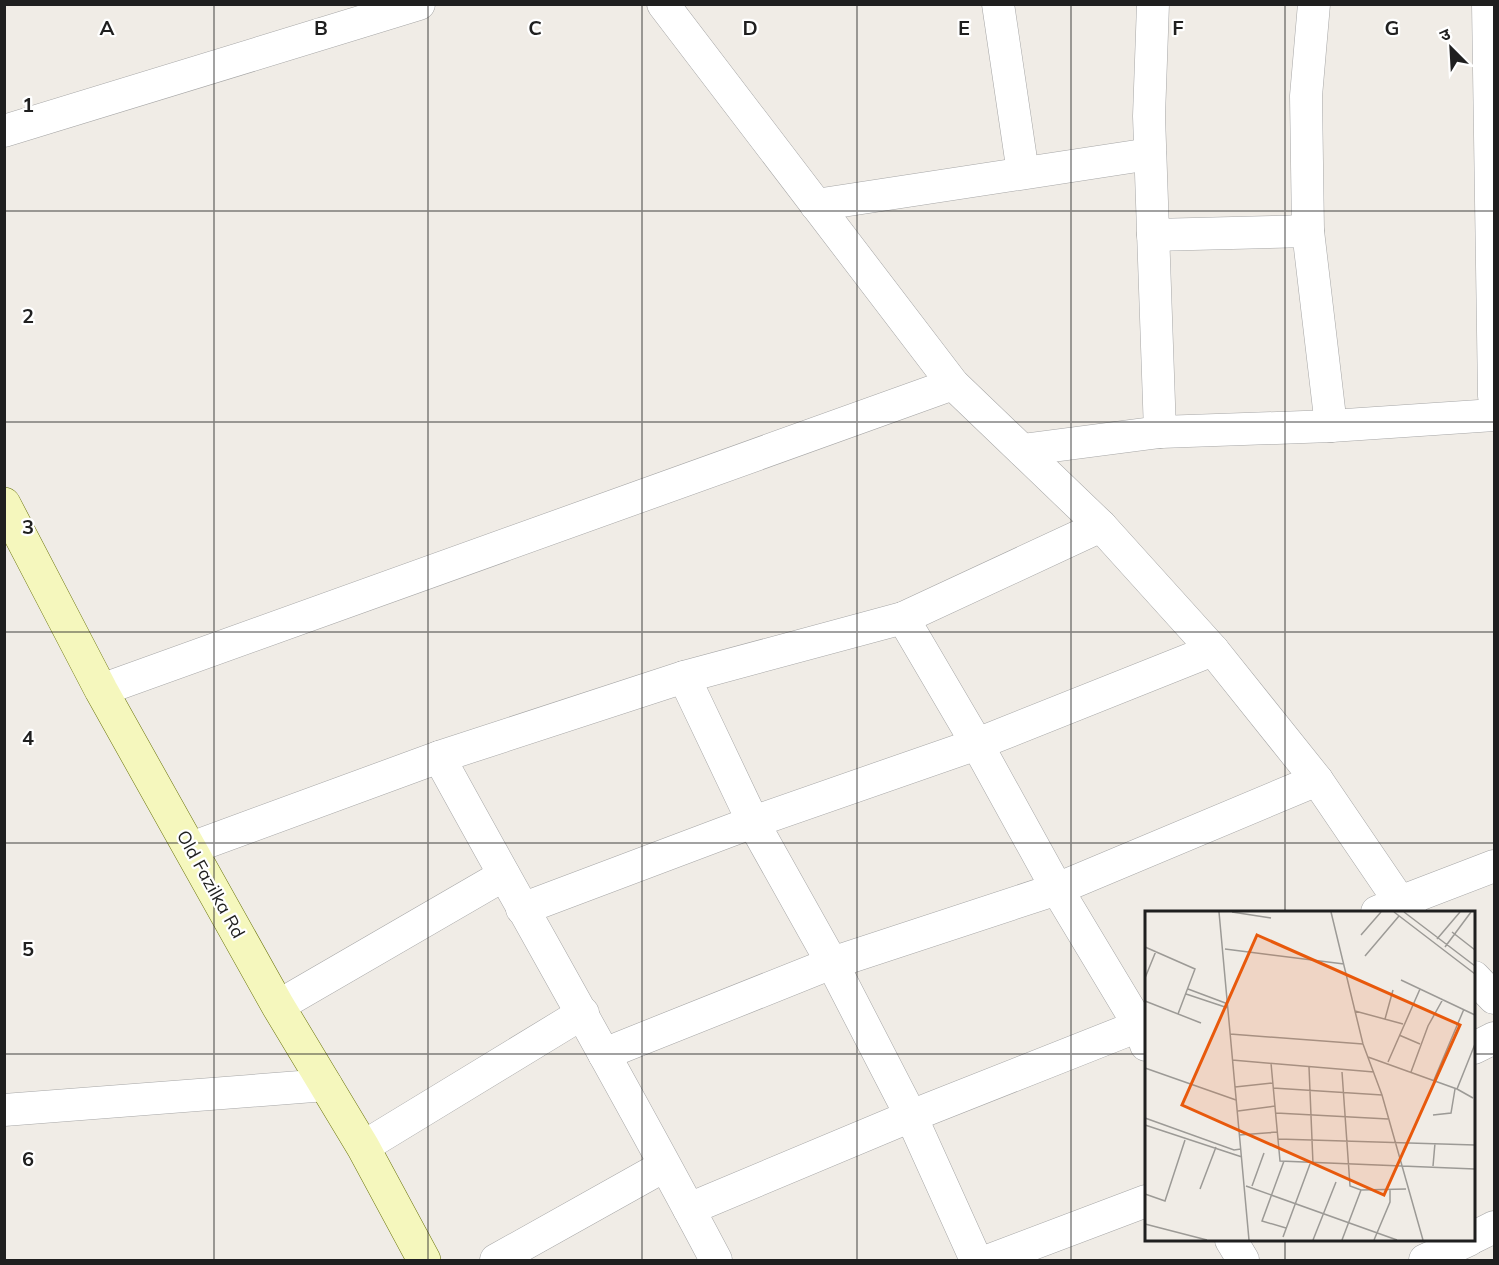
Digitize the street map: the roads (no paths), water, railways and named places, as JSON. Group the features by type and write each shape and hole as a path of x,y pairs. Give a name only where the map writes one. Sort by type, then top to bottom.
{"main road":[{"name":"Old Fazilka Rd","path":"9,520 101,690 278,1006 363,1147 424,1260"}],"street":[{"path":"4,130 419,4"},
{"path":"663,4 953,384 1101,526 1213,650 1317,780 1396,909 1494,866"},
{"path":"998,4 1023,173"},
{"path":"1153,4 1149,116 1160,432"},
{"path":"1314,4 1306,96 1308,231 1331,426"},
{"path":"1488,4 1494,396"},
{"path":"816,205 1150,154"},
{"path":"1153,235 1308,231"},
{"path":"101,690 953,384"},
{"path":"1022,450 1160,432 1331,426 1494,415"},
{"path":"191,848 440,757 684,677 903,618 1101,526"},
{"path":"689,1209 911,1116 1144,1032 1058,890 977,744 903,618"},
{"path":"522,909 753,822 977,744 1213,650"},
{"path":"684,677 753,822 831,963 911,1116 976,1260"},
{"path":"440,757 522,909 583,1013 716,1260"},
{"path":"604,1054 831,963 1058,890 1317,780"},
{"path":"278,1006 504,875"},
{"path":"1475,979 1494,998"},
{"path":"363,1147 583,1013"},
{"path":"1475,1047 1494,1038"},
{"path":"4,1110 326,1085"},
{"path":"496,1260 664,1166"},
{"path":"990,1260 1145,1200"},
{"path":"1475,1236 1494,1227"},
{"path":"1232,1241 1243,1260"},
{"path":"1425,1260 1465,1241"}]}
